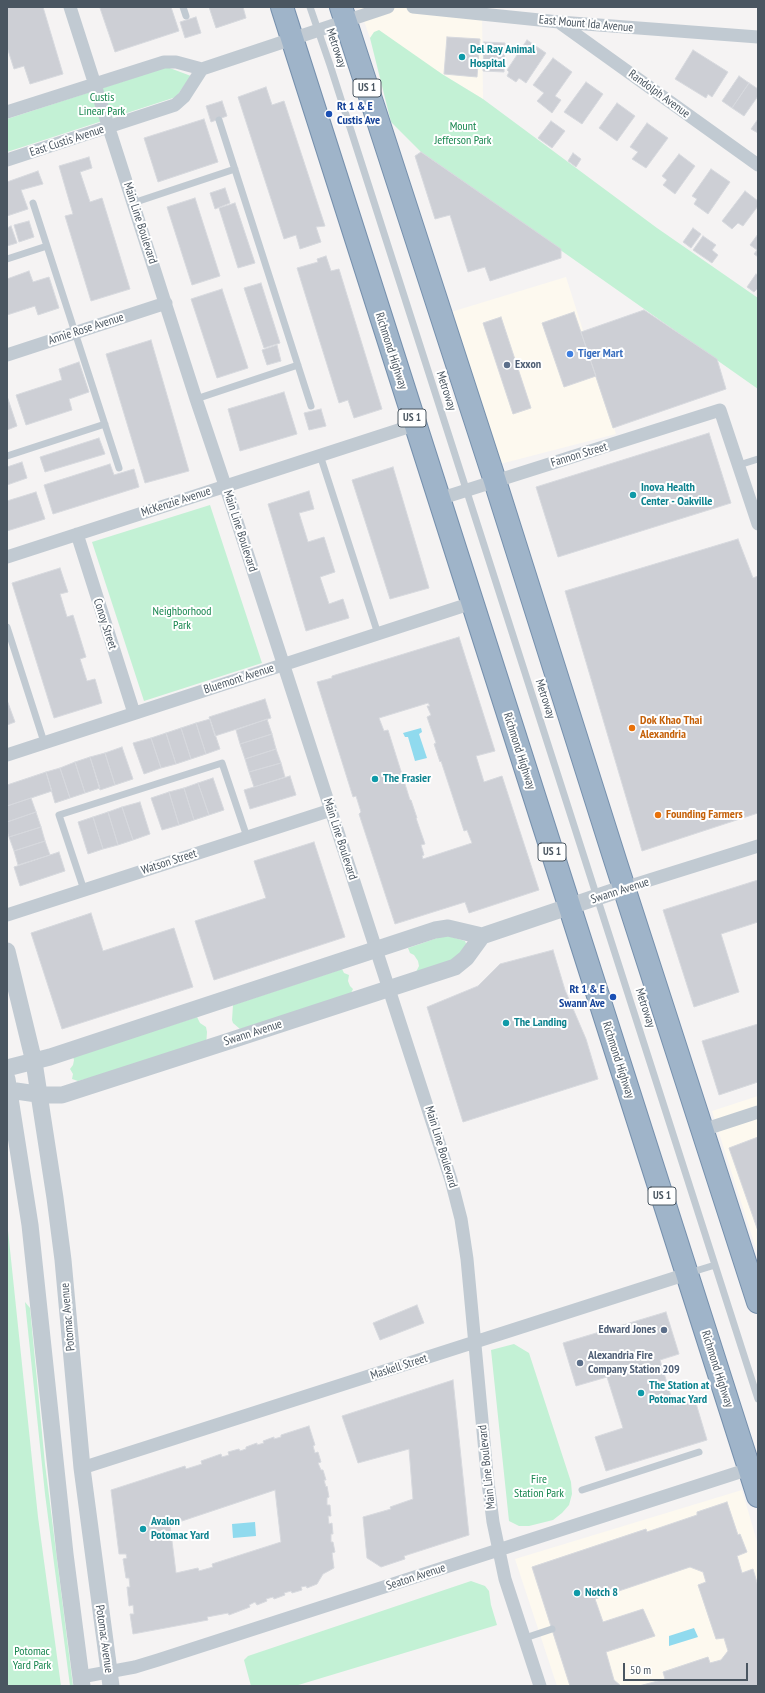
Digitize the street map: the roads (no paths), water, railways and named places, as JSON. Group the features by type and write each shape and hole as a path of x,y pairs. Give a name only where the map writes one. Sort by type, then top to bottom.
{"highway":[{"name":"Richmond Highway","path":"282,7 414,424 687,1274 754,1470 758,1496"},
{"name":"US 1","path":"343,14 495,481 624,888 758,1302"}],"street":[{"name":"Main Line Boulevard","path":"70,7 196,399 226,486 376,950 441,1145 456,1197 467,1259 490,1499 498,1549 509,1594 540,1686"},
{"path":"7,112 164,62 176,62 202,69 318,30 343,14 388,7"},
{"name":"East Mount Ida Avenue","path":"413,7 559,22 758,37"},
{"name":"Randolph Avenue","path":"559,22 758,165"},
{"name":"East Custis Avenue","path":"7,160 180,102 202,69"},
{"name":"Annie Rose Avenue","path":"7,354 166,303"},
{"name":"Fannon Street","path":"438,499 720,410 739,465"},
{"name":"McKenzie Avenue","path":"7,557 414,424"},
{"path":"739,465 758,524"},
{"name":"Conoy Street","path":"77,534 134,713"},
{"name":"Bluemont Avenue","path":"7,754 472,603"},
{"name":"Watson Street","path":"7,915 331,810"},
{"name":"Swann Avenue","path":"8,1084 39,1094 57,1096 66,1094 455,967 466,958 482,936 624,888 758,846"},
{"path":"7,1068 34,1062 441,928 448,928 482,936"},
{"name":"Potomac Avenue","path":"7,951 34,1062 63,1260 82,1468 110,1679"},
{"path":"8,1084 30,1225 62,1531 81,1681"},
{"path":"703,1130 758,1112"},
{"name":"Maskell Street","path":"82,1468 687,1274"},
{"name":"Seaton Avenue","path":"81,1681 110,1679 158,1660 498,1549 754,1470"}],"lane":[{"path":"183,7 186,16"},
{"name":"Metroway","path":"310,7 467,490 758,1399"},
{"path":"219,120 312,406"},
{"path":"133,203 235,169"},
{"path":"33,204 119,468"},
{"path":"7,259 47,246"},
{"path":"196,399 298,365"},
{"path":"7,456 105,424"},
{"path":"320,455 378,634"},
{"path":"739,465 758,459"},
{"path":"7,627 44,742"},
{"path":"84,890 59,815 222,763 247,837"},
{"name":"Maskell Street","path":"687,1274 715,1265"},
{"path":"582,1490 699,1452"},
{"path":"525,1638 552,1629"}],"water":[{"path":"421,728 422,732 419,734 427,758 415,761 408,737 405,737 403,733"},
{"path":"255,1522 256,1536 233,1538 232,1524"},
{"path":"694,1628 698,1637 669,1646 669,1636"}],"place":[{"name":"Del Ray Animal Hospital","path":"462,57"},
{"name":"Rt 1 & E Custis Ave","path":"329,114"},
{"name":"Tiger Mart","path":"570,354"},
{"name":"Exxon","path":"507,365"},
{"name":"Inova Health Center - Oakville","path":"633,495"},
{"name":"Dok Khao Thai Alexandria","path":"632,728"},
{"name":"The Frasier","path":"375,779"},
{"name":"Founding Farmers","path":"658,815"},
{"name":"Rt 1 & E Swann Ave","path":"613,997"},
{"name":"The Landing","path":"506,1023"},
{"name":"Edward Jones","path":"664,1330"},
{"name":"Alexandria Fire Company Station 209","path":"580,1363"},
{"name":"The Station at Potomac Yard","path":"641,1393"},
{"name":"Avalon Potomac Yard","path":"143,1529"},
{"name":"Notch 8","path":"577,1593"}],"park label":[{"name":"Custis Linear Park","path":"102,105"},
{"name":"Mount Jefferson Park","path":"463,134"},
{"name":"Neighborhood Park","path":"182,619"},
{"name":"Fire Station Park","path":"539,1487"},
{"name":"Potomac Yard Park","path":"32,1659"}]}
